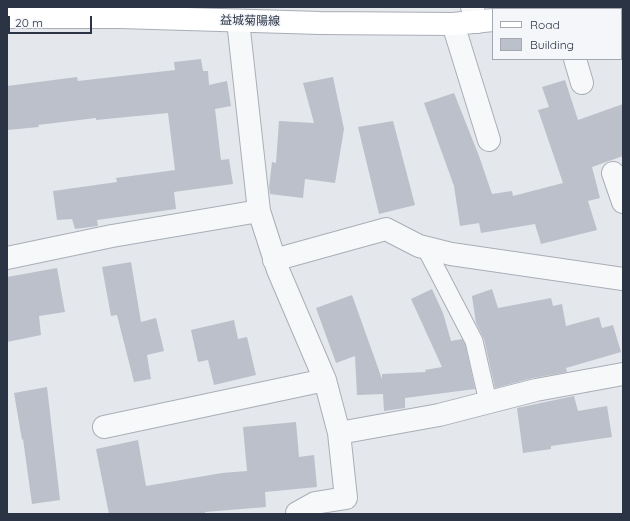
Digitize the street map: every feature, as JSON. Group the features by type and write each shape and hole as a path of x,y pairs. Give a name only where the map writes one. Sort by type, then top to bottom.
{"main road":[{"name":"益城菊陽線","path":"7,17 68,12 238,21 453,24 481,16"}],"street":[{"path":"238,21 259,211 274,260 325,380 339,433 346,498 315,503 297,514"},
{"path":"453,24 489,140"},
{"path":"574,60 582,83"},
{"path":"613,173 623,202"},
{"path":"7,258 112,236 259,211"},
{"path":"274,260 386,229 419,246 451,254 623,280"},
{"path":"339,433 439,415 536,390 623,374"},
{"path":"104,427 325,380"}],"lane":[{"path":"425,247 474,341 488,402"}],"building":[{"path":"201,59 203,71 208,71 209,85 227,81 231,106 215,109 221,160 229,159 233,184 174,192 176,209 97,220 98,226 75,229 72,219 57,220 53,191 117,182 116,178 175,170 168,113 96,120 96,118 38,125 39,127 7,130 7,86 77,77 78,81 175,70 174,62"},
{"path":"333,77 344,129 335,183 305,179 303,198 270,194 269,187 272,162 276,163 279,121 314,123 303,83"},
{"path":"565,80 578,120 623,104 623,156 592,167 600,198 588,201 597,230 541,244 535,224 481,233 479,223 460,226 454,186 424,103 454,93 479,156 492,194 512,191 513,196 563,183 538,110 549,107 542,87"},
{"path":"393,121 415,205 379,214 358,127"},
{"path":"131,262 141,322 156,318 164,351 147,355 151,379 134,382 117,315 111,316 102,267"},
{"path":"57,268 65,312 39,316 41,335 7,342 7,277"},
{"path":"432,289 443,313 451,341 462,339 465,344 475,389 405,398 405,408 384,411 383,394 357,395 355,356 336,363 316,308 352,295 382,379 382,374 426,372 425,370 442,367 411,299"},
{"path":"492,289 498,308 551,298 553,306 562,304 566,326 599,317 602,328 613,325 621,352 566,368 567,372 533,378 495,388 484,339 476,323 472,296"},
{"path":"234,320 238,339 247,337 256,375 214,385 208,360 198,362 191,330"},
{"path":"47,387 60,500 32,504 23,439 22,440 14,393"},
{"path":"574,396 578,411 607,406 612,437 551,446 551,449 523,453 517,408"},
{"path":"296,422 299,457 314,455 317,487 265,492 266,507 205,512 205,514 109,514 96,449 138,440 146,486 222,473 247,471 243,427"}]}
